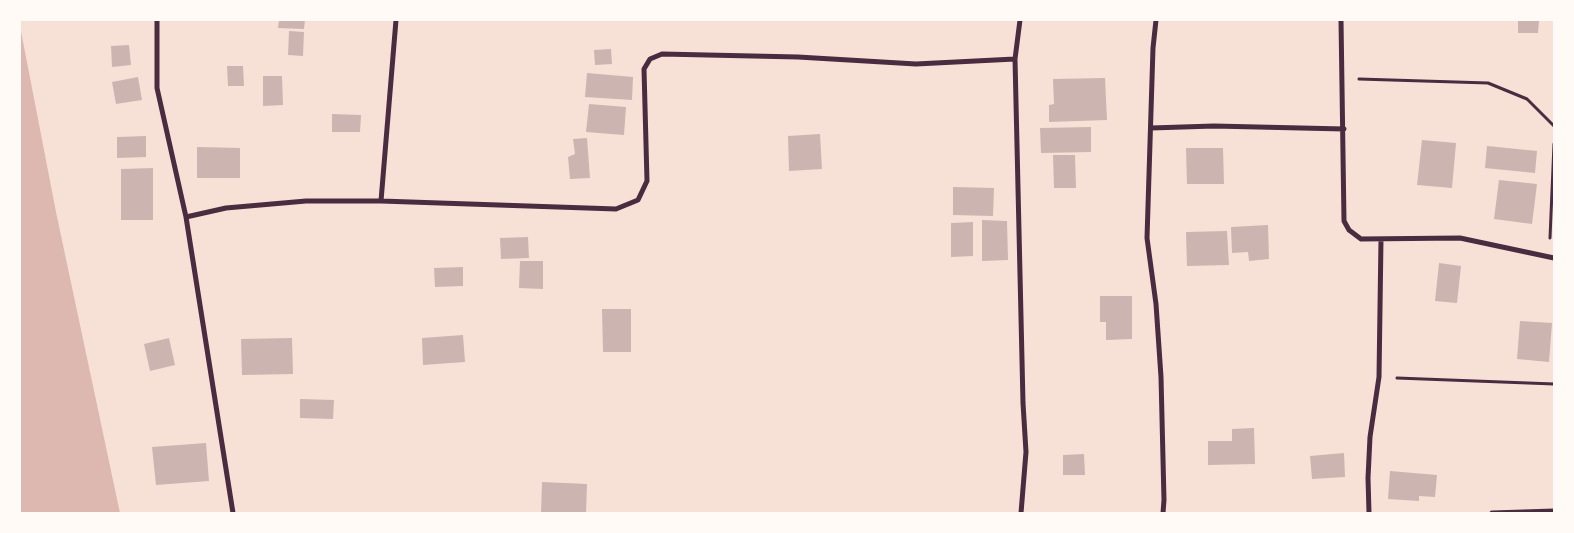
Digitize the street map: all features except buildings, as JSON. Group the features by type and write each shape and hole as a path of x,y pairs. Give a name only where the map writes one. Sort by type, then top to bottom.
{"street":[{"path":"157,20 157,88 186,217 233,513"},
{"path":"381,201 396,20"},
{"path":"1020,20 1015,59 1026,452 1021,513"},
{"path":"1156,20 1153,48 1147,238 1156,304 1161,377 1163,513"},
{"path":"1342,20 1344,220 1348,230 1360,239 1460,238 1552,257"},
{"path":"186,217 226,208 306,201 381,201 616,209 638,200 647,181 644,69 650,59 662,54 798,56 916,64 1015,59"},
{"path":"1151,128 1214,126 1344,129"},
{"path":"1369,513 1370,437 1379,377 1381,239"},
{"path":"1492,513 1554,511"}],"path":[{"path":"1343,79 1488,83 1528,99 1554,126"},
{"path":"1552,257 1554,144"},
{"path":"1379,377 1554,384"}],"shaded area":[{"path":"20,26 56,212 120,513 20,513"}]}
